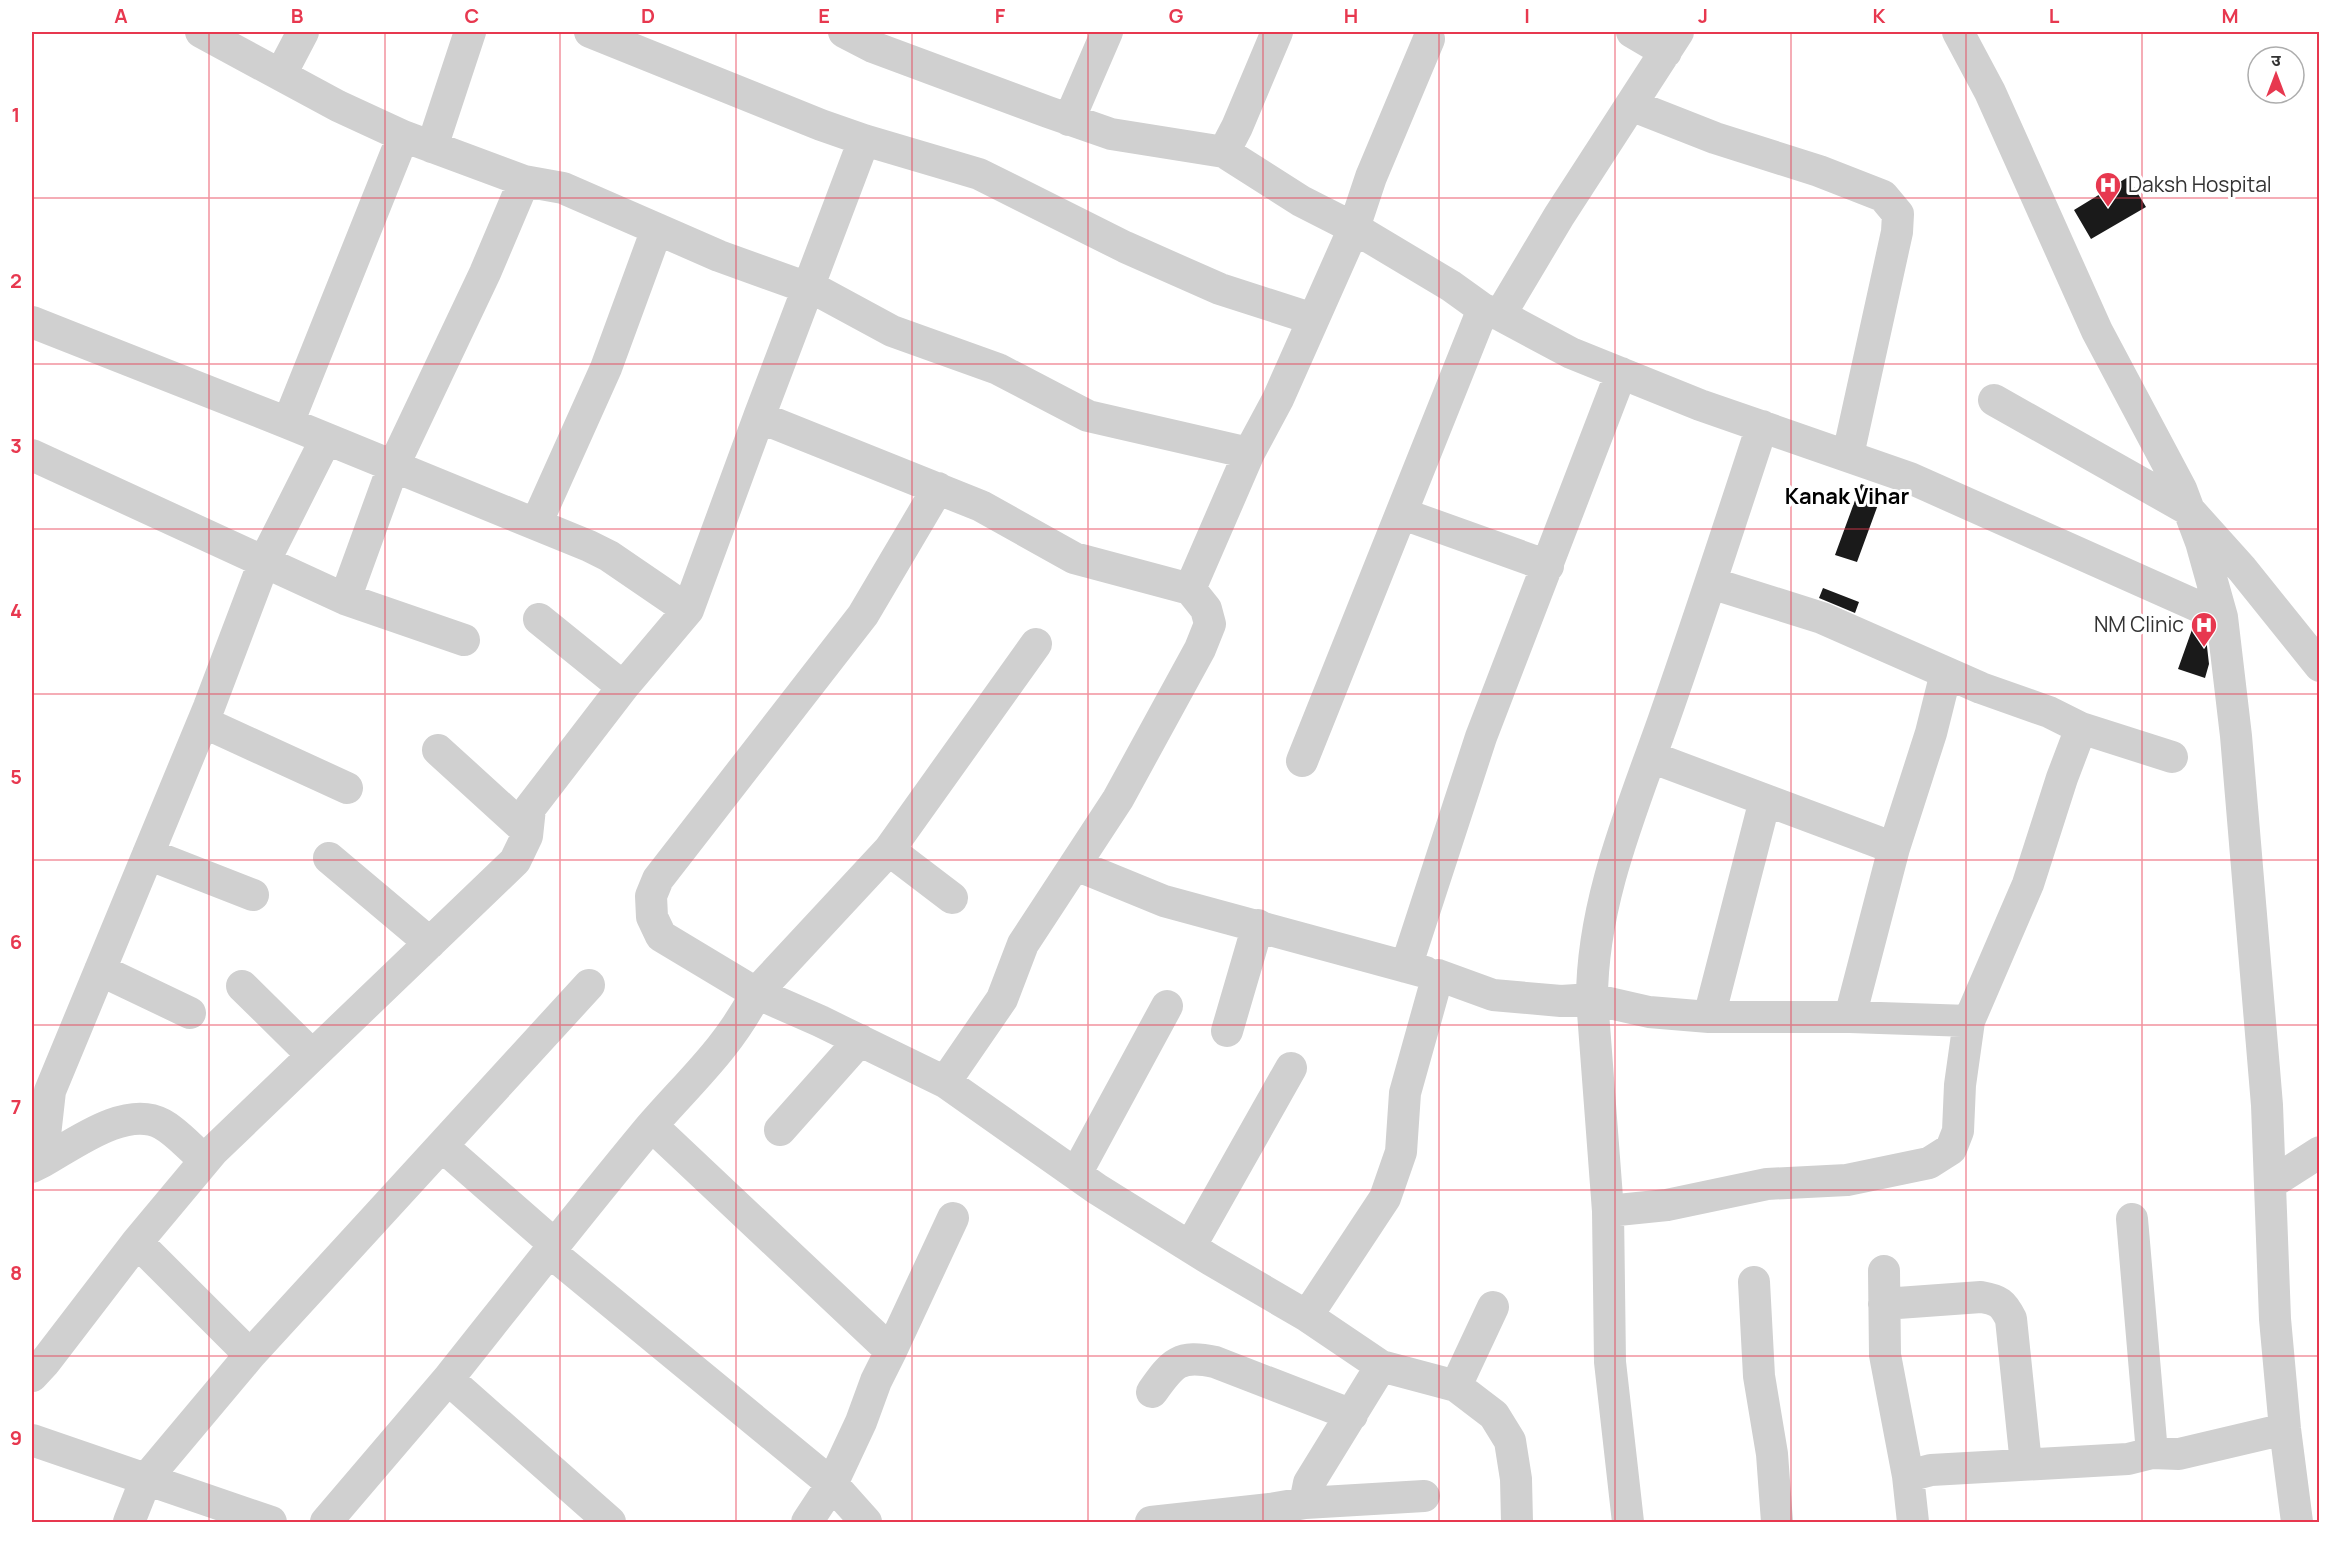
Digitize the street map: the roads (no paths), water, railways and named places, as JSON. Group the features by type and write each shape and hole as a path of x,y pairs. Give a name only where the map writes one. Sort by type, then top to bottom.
{"street":[{"path":"201,32 338,106 403,136 524,181 563,188 719,256 820,292 892,331 998,369 1088,416 1249,453"},
{"path":"281,74 303,32"},
{"path":"432,147 470,32"},
{"path":"590,32 864,140 979,174 1125,247 1220,289 1313,319"},
{"path":"844,32 876,39 1069,120 1111,134 1224,152 1301,201 1354,228 1491,312 1571,352 1700,405 1910,478 2222,617"},
{"path":"1069,120 1107,32"},
{"path":"1224,152 1277,32"},
{"path":"1302,762 1403,514 1491,312 1559,216 1672,41 1632,32"},
{"path":"1958,32 1990,92 2097,331 2181,489 2201,542 2222,617 2236,735 2267,1105 2275,1319 2285,1429 2297,1522"},
{"path":"1190,589 1249,453 1278,399 1354,228 1371,177 1429,39"},
{"path":"1631,105 1715,138 1819,171 1882,196 1898,214 1897,232 1848,455"},
{"path":"288,423 403,136"},
{"path":"36,1364 205,1160 515,861 527,831 530,807 622,687 688,610 864,140"},
{"path":"345,599 393,467 481,284 524,181"},
{"path":"536,524 606,368 657,229"},
{"path":"32,322 288,423 609,556 688,610"},
{"path":"1406,967 1481,737 1621,373"},
{"path":"1994,400 2189,510 2242,569 2319,666"},
{"path":"759,417 981,506 1074,558 1190,589 1206,609 1210,624 1200,649 1118,799 1023,944 1002,999 945,1082"},
{"path":"1628,1522 1610,1362 1608,1210 1592,999 1592,968 1610,873 1711,583 1762,426"},
{"path":"37,1164 50,1091 203,722 264,562 326,439"},
{"path":"32,455 345,599 464,640"},
{"path":"938,488 863,615 658,879 651,896 652,917 662,936 756,993 861,1040 945,1082 1076,1174 1190,1247 1307,1316 1381,1366 1456,1386 1494,1415 1510,1441 1516,1479 1517,1522"},
{"path":"1403,514 1548,566"},
{"path":"1711,583 1822,618 1981,688 2049,712 2081,728 2172,757"},
{"path":"539,619 622,687"},
{"path":"326,1522 448,1379 552,1247 652,1126 727,1043 756,993 889,850 1036,644"},
{"path":"1850,1017 1893,848 1931,733 1946,673"},
{"path":"203,722 347,788"},
{"path":"1608,1210 1666,1205 1767,1184 1847,1180 1929,1163 1951,1149 1958,1131 1960,1085 1969,1021 2028,884 2062,778 2081,728"},
{"path":"438,750 527,831"},
{"path":"1651,757 1893,848"},
{"path":"1709,1017 1765,800"},
{"path":"889,850 952,898"},
{"path":"148,854 253,896"},
{"path":"329,858 430,943"},
{"path":"1076,865 1164,901 1438,975 1493,995 1561,1001 1592,999 1649,1012 1709,1017 1850,1017 1969,1021"},
{"path":"1227,1031 1258,925"},
{"path":"100,970 190,1013"},
{"path":"1307,1316 1385,1198 1401,1152 1405,1093 1438,975"},
{"path":"129,1522 146,1479 250,1355 589,985"},
{"path":"243,986 312,1055"},
{"path":"1076,1174 1167,1006"},
{"path":"780,1130 861,1040"},
{"path":"1190,1247 1291,1068"},
{"path":"37,1164 117,1121 141,1119 161,1123 205,1160"},
{"path":"652,1126 891,1351"},
{"path":"442,1146 552,1247 832,1484 866,1522"},
{"path":"2270,1184 2319,1152"},
{"path":"807,1522 832,1484 861,1422 876,1381 953,1218"},
{"path":"2132,1220 2152,1453"},
{"path":"137,1242 250,1355"},
{"path":"1884,1271 1885,1354 1908,1476 1913,1522"},
{"path":"1754,1282 1759,1376 1772,1454 1777,1522"},
{"path":"1884,1304 1981,1297 2004,1305 2011,1319 2026,1464"},
{"path":"1456,1386 1494,1307"},
{"path":"1152,1392 1169,1368 1184,1360 1198,1358 1215,1362 1352,1415"},
{"path":"1305,1503 1309,1483 1381,1366"},
{"path":"448,1379 610,1522"},
{"path":"1908,1476 1931,1470 2128,1459 2152,1453 2179,1454 2285,1429"},
{"path":"32,1440 271,1522"},
{"path":"1151,1522 1305,1503 1424,1496"}],"place":[{"name":"Daksh Hospital","path":"2108,208"},
{"name":"NM Clinic","path":"2204,648"}],"district":[{"name":"Kanak Vihar","path":"1847,496"}]}
